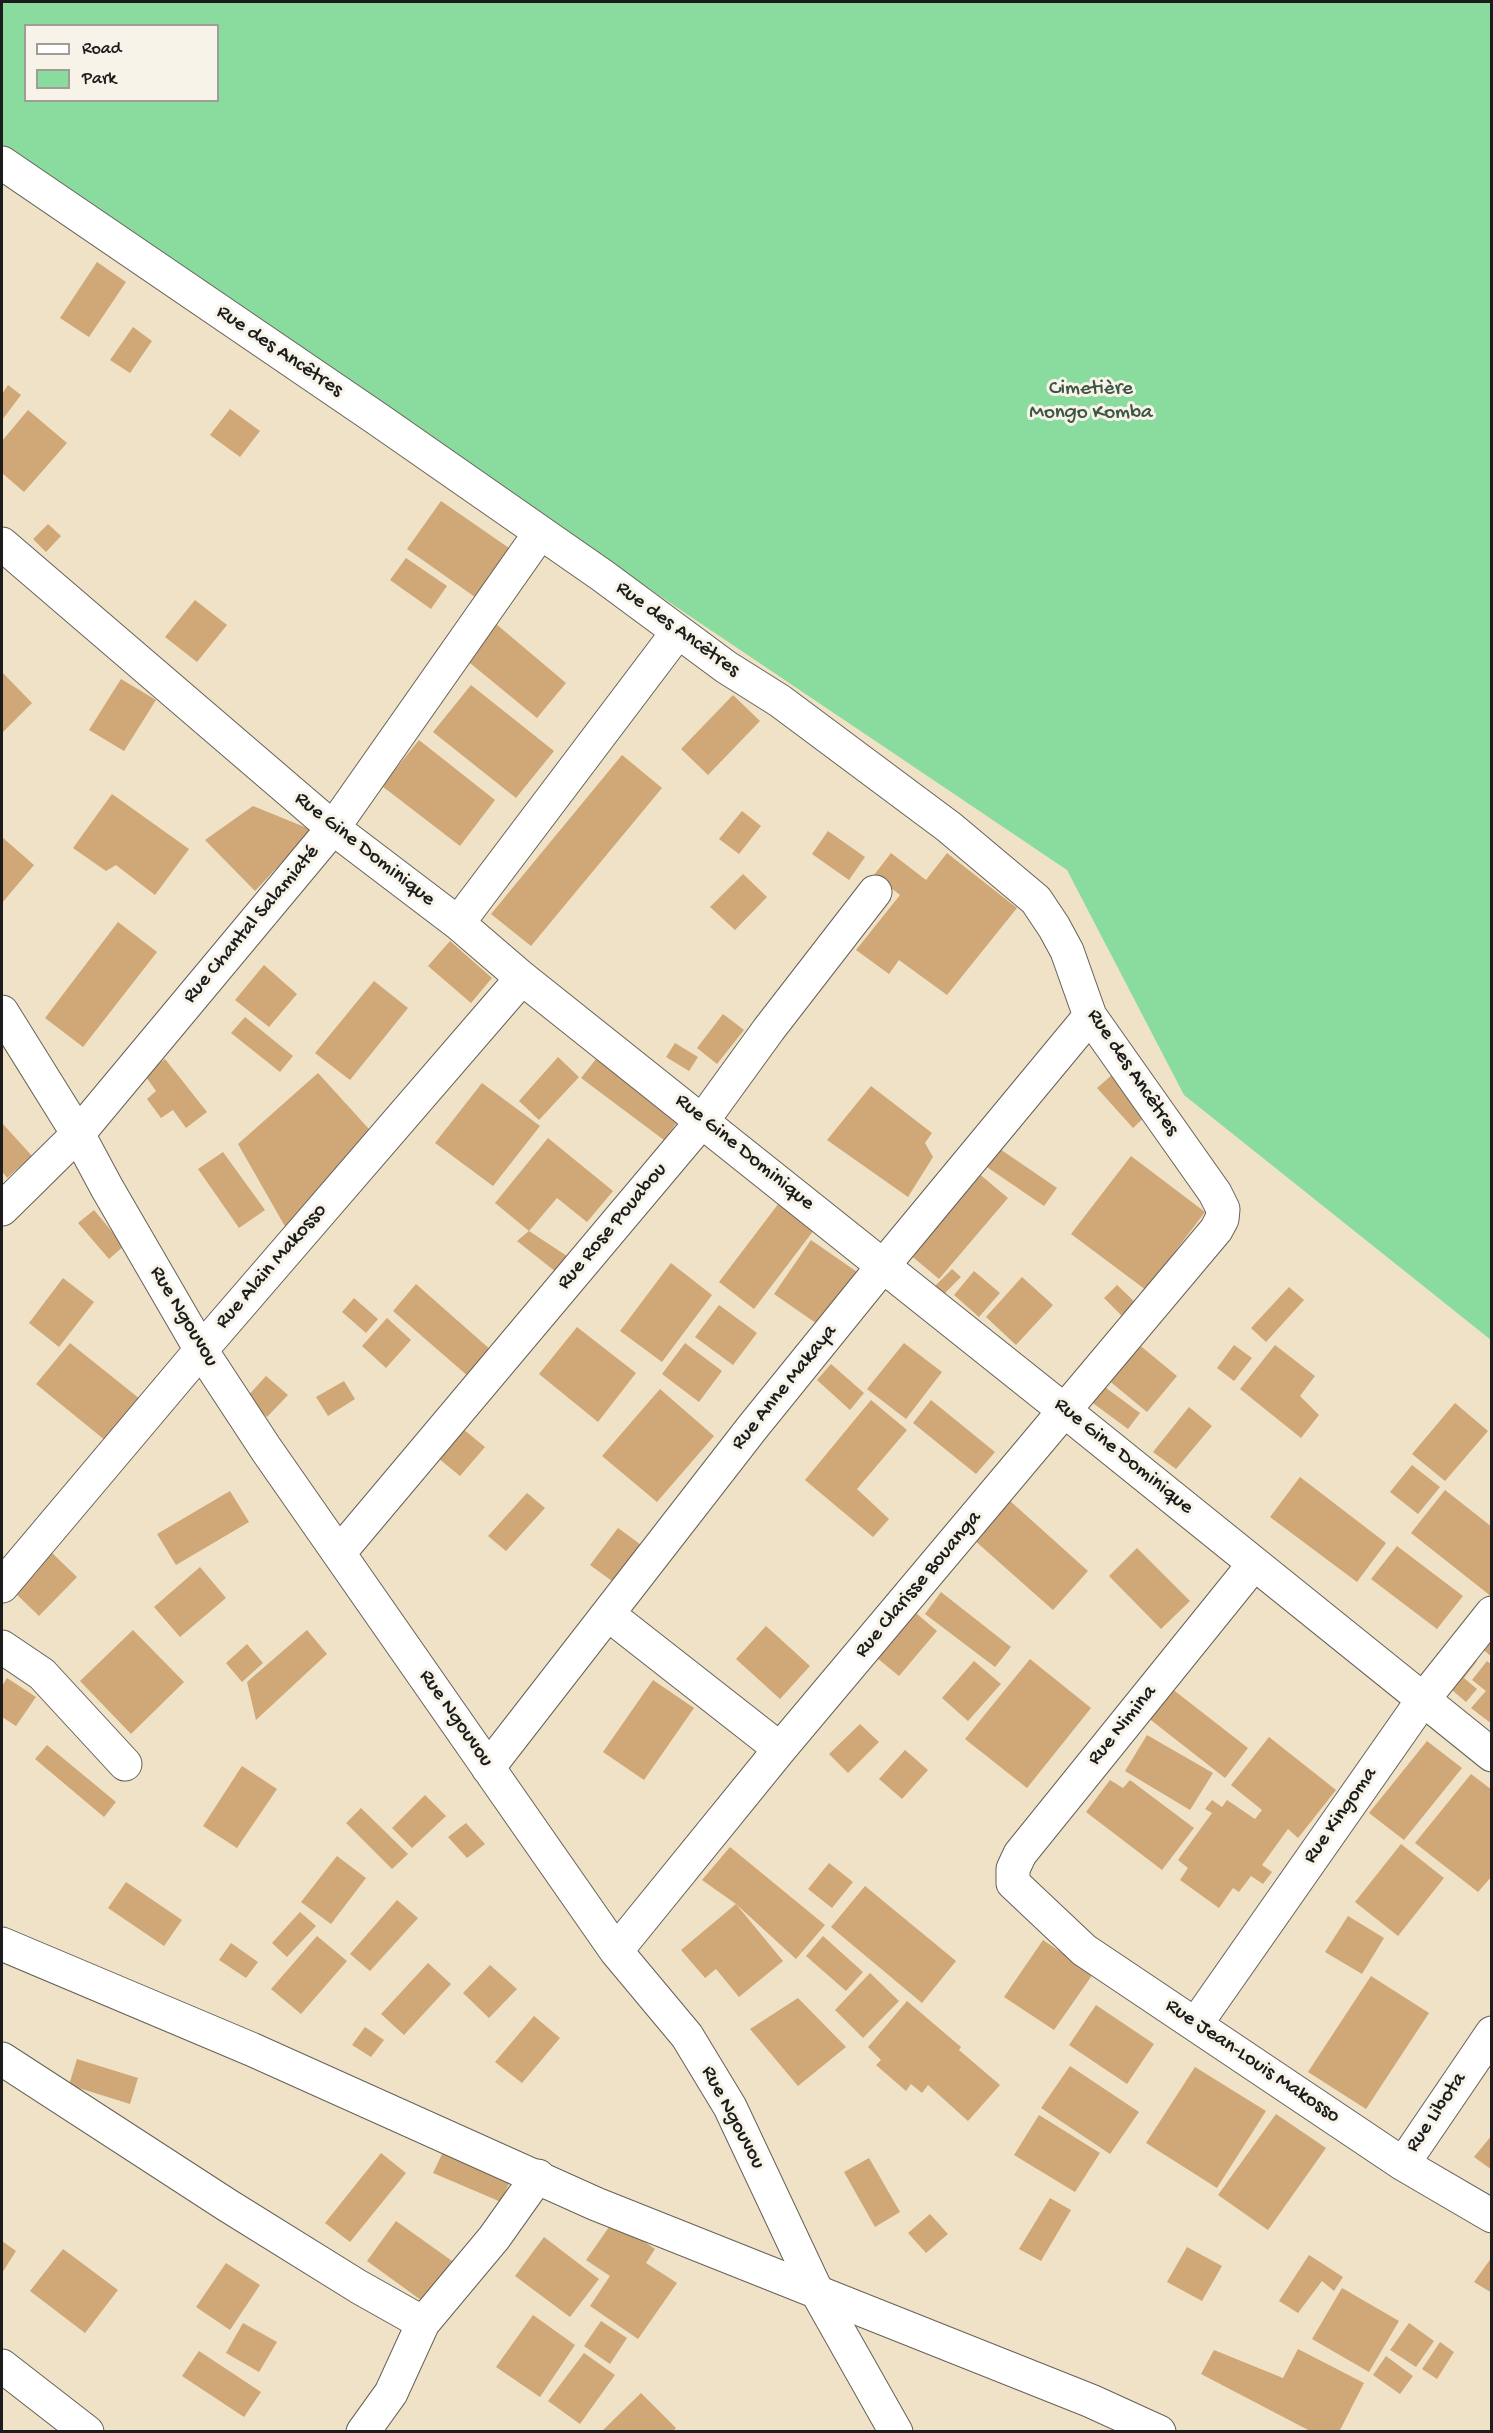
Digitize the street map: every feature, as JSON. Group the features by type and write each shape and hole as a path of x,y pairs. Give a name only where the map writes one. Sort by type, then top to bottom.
{"street":[{"name":"Rue des Ancêtres","path":"2,164 540,533 677,633 789,707 949,827 1036,900 1067,951 1090,1016 1215,1193 1222,1209 1222,1219"},
{"name":"Rue Chantal Salamiaté","path":"2,1209 78,1134 333,828 540,533"},
{"name":"Rue Gine Dominique","path":"2,544 333,828 458,923 522,978 703,1120 1491,1755"},
{"path":"458,923 677,633"},
{"name":"Rue Rose Pouabou","path":"339,1553 703,1120 769,1029 875,892"},
{"name":"Rue Alain Makosso","path":"2,1586 201,1350 522,978"},
{"name":"Rue Ngouvou","path":"2,1012 78,1134 201,1350 616,1951 687,2036 730,2107 818,2294 896,2432"},
{"name":"Rue Anne Makaya","path":"488,1768 752,1428 1090,1016"},
{"name":"Rue Clarisse Bouanga","path":"616,1951 780,1749 1216,1230 1222,1219"},
{"name":"Rue Nimina","path":"1023,1894 1013,1883 1014,1869 1020,1854 1254,1564"},
{"name":"Rue Kingoma","path":"1196,2024 1422,1701 1491,1613"},
{"path":"609,1615 780,1749"},
{"path":"2,1647 42,1674 125,1764"},
{"name":"Rue Jean-Louis Makosso","path":"1023,1894 1084,1950 1403,2164 1491,2217"},
{"path":"2,1944 251,2049 596,2204 1091,2401 1159,2432"},
{"name":"Rue Libota","path":"1403,2164 1491,2033"},
{"path":"2,2059 237,2211 423,2323"},
{"path":"363,2432 391,2393 423,2323 494,2238 538,2176"},
{"path":"2,2366 87,2432"}],"green space":[{"name":"Cimetière Mongo Komba","path":"2,2 1491,2 1491,1340 1184,1095 1067,870 2,153"}],"building":[{"path":"97,262 126,282 89,337 60,318"},
{"path":"133,327 152,341 130,373 110,360"},
{"path":"8,385 21,395 2,420 2,394"},
{"path":"230,409 260,431 240,457 210,435"},
{"path":"28,410 67,443 24,492 2,473 2,441"},
{"path":"441,501 509,548 475,597 407,549"},
{"path":"48,524 61,536 46,552 33,539"},
{"path":"406,558 447,586 431,609 390,580"},
{"path":"195,600 227,625 197,662 165,637"},
{"path":"489,618 566,683 537,718 459,654"},
{"path":"2,672 32,703 2,733"},
{"path":"121,679 156,700 124,751 89,730"},
{"path":"471,685 554,751 516,798 433,732"},
{"path":"733,695 760,721 708,775 681,749"},
{"path":"419,740 495,800 460,846 382,786"},
{"path":"622,755 662,788 531,946 491,914"},
{"path":"112,794 189,849 155,895 116,865 106,871 73,848"},
{"path":"253,806 312,830 255,891 205,840"},
{"path":"742,811 761,826 739,854 719,839"},
{"path":"828,831 865,857 849,880 812,854"},
{"path":"2,837 34,865 2,903"},
{"path":"891,853 926,880 947,853 1017,908 947,995 899,960 889,974 856,950 900,895 874,875"},
{"path":"743,874 767,897 735,930 710,907"},
{"path":"118,922 157,952 83,1047 45,1018"},
{"path":"450,941 492,978 471,1003 428,966"},
{"path":"264,965 297,994 269,1027 235,1000"},
{"path":"374,981 408,1008 350,1080 315,1053"},
{"path":"723,1014 744,1030 717,1064 697,1048"},
{"path":"245,1017 293,1056 280,1072 231,1033"},
{"path":"675,1043 698,1057 689,1071 666,1057"},
{"path":"558,1057 579,1077 539,1120 519,1101"},
{"path":"165,1059 207,1112 186,1128 173,1110 161,1118 147,1099 156,1091 144,1074"},
{"path":"596,1059 678,1121 664,1140 581,1078"},
{"path":"318,1073 379,1140 291,1237 238,1144"},
{"path":"1113,1074 1149,1113 1133,1128 1097,1088"},
{"path":"482,1083 540,1126 493,1186 435,1143"},
{"path":"871,1086 932,1133 925,1143 933,1157 908,1197 827,1140"},
{"path":"2,1123 32,1156 7,1178 2,1171"},
{"path":"548,1138 613,1191 587,1222 557,1198 529,1231 495,1203"},
{"path":"997,1147 1057,1188 1044,1206 984,1165"},
{"path":"223,1152 265,1210 239,1228 198,1169"},
{"path":"1131,1156 1205,1212 1146,1290 1071,1234"},
{"path":"977,1172 1008,1198 939,1279 908,1253"},
{"path":"782,1199 817,1226 754,1309 719,1282"},
{"path":"94,1210 124,1246 109,1259 78,1223"},
{"path":"529,1231 573,1260 561,1276 517,1241"},
{"path":"811,1240 860,1274 823,1328 774,1294"},
{"path":"671,1263 712,1295 662,1362 620,1331"},
{"path":"952,1269 961,1277 941,1297 932,1289"},
{"path":"974,1271 1000,1293 979,1317 954,1295"},
{"path":"1022,1277 1053,1305 1016,1345 986,1317"},
{"path":"63,1278 94,1302 59,1347 29,1323"},
{"path":"416,1284 492,1351 469,1377 393,1311"},
{"path":"1117,1285 1137,1304 1123,1317 1104,1298"},
{"path":"1289,1287 1304,1300 1266,1342 1251,1328"},
{"path":"354,1298 378,1319 366,1333 342,1312"},
{"path":"719,1305 757,1333 733,1365 695,1337"},
{"path":"387,1318 411,1340 386,1368 362,1346"},
{"path":"577,1327 636,1373 598,1422 539,1374"},
{"path":"70,1343 145,1403 111,1445 36,1384"},
{"path":"685,1343 722,1371 699,1402 662,1374"},
{"path":"904,1343 942,1372 906,1419 867,1389"},
{"path":"1137,1343 1177,1376 1147,1412 1107,1379"},
{"path":"1234,1345 1252,1358 1234,1381 1217,1368"},
{"path":"1275,1345 1315,1376 1300,1396 1319,1415 1301,1438 1240,1389"},
{"path":"831,1364 864,1393 850,1410 817,1380"},
{"path":"266,1376 288,1395 267,1417 246,1398"},
{"path":"344,1381 355,1399 328,1416 316,1397"},
{"path":"1098,1382 1140,1413 1128,1429 1086,1398"},
{"path":"660,1389 714,1436 657,1502 602,1456"},
{"path":"871,1400 907,1430 857,1489 889,1519 873,1537 805,1480"},
{"path":"931,1400 995,1452 976,1474 913,1423"},
{"path":"1455,1403 1488,1431 1445,1481 1412,1454"},
{"path":"1189,1407 1212,1426 1176,1469 1153,1452"},
{"path":"463,1429 485,1447 460,1476 438,1458"},
{"path":"1412,1465 1440,1487 1418,1514 1390,1492"},
{"path":"1300,1477 1386,1543 1357,1582 1270,1517"},
{"path":"1445,1490 1492,1527 1492,1597 1411,1533"},
{"path":"230,1491 249,1522 176,1565 157,1534"},
{"path":"527,1493 545,1508 506,1551 488,1536"},
{"path":"1009,1500 1088,1571 1053,1610 973,1539"},
{"path":"618,1528 644,1547 616,1584 590,1565"},
{"path":"1397,1546 1463,1596 1437,1629 1371,1579"},
{"path":"1137,1548 1190,1601 1161,1629 1109,1576"},
{"path":"50,1551 77,1577 39,1616 11,1589"},
{"path":"200,1567 226,1598 180,1637 154,1607"},
{"path":"941,1592 1011,1647 995,1667 925,1614"},
{"path":"916,1613 937,1631 899,1676 877,1658"},
{"path":"1492,1621 1492,1657 1474,1642"},
{"path":"766,1626 810,1666 780,1699 736,1659"},
{"path":"133,1630 184,1682 131,1734 80,1681"},
{"path":"307,1630 327,1654 256,1720 247,1682"},
{"path":"247,1644 263,1663 242,1682 226,1663"},
{"path":"1469,1655 1477,1661 1464,1678 1477,1689 1466,1702 1445,1684"},
{"path":"1030,1659 1091,1708 1027,1788 965,1739"},
{"path":"974,1661 1001,1684 968,1721 942,1698"},
{"path":"1487,1661 1492,1665 1492,1724 1471,1708 1486,1691 1472,1680"},
{"path":"7,1678 36,1697 16,1726 2,1717 2,1686"},
{"path":"653,1680 694,1708 644,1780 603,1752"},
{"path":"1171,1688 1248,1748 1225,1778 1147,1717"},
{"path":"860,1724 879,1742 848,1773 829,1754"},
{"path":"1147,1735 1213,1773 1190,1810 1125,1771"},
{"path":"1269,1737 1336,1790 1298,1838 1288,1829 1262,1865 1272,1872 1263,1884 1251,1876 1239,1892 1233,1888 1219,1908 1180,1880 1188,1868 1178,1860 1212,1813 1205,1809 1212,1800 1222,1807 1227,1800 1255,1819 1262,1810 1231,1785"},
{"path":"1427,1741 1462,1768 1404,1840 1369,1813"},
{"path":"47,1745 116,1802 104,1817 35,1759"},
{"path":"905,1750 928,1770 902,1799 879,1779"},
{"path":"242,1766 277,1789 237,1848 203,1826"},
{"path":"1471,1774 1492,1790 1492,1876 1478,1892 1415,1843"},
{"path":"1110,1780 1123,1788 1130,1780 1194,1828 1162,1870 1086,1812"},
{"path":"425,1795 446,1816 412,1848 392,1828"},
{"path":"361,1808 408,1854 392,1869 346,1823"},
{"path":"466,1823 485,1844 467,1858 448,1837"},
{"path":"1401,1844 1444,1878 1398,1936 1355,1902"},
{"path":"730,1847 825,1925 796,1959 736,1904 702,1880"},
{"path":"337,1856 366,1878 331,1924 301,1902"},
{"path":"829,1863 853,1882 832,1908 808,1889"},
{"path":"126,1882 182,1920 164,1946 108,1908"},
{"path":"865,1886 956,1961 922,2003 831,1927"},
{"path":"397,1900 418,1918 370,1971 350,1954"},
{"path":"736,1904 783,1961 739,1997 716,1969 705,1978 681,1950"},
{"path":"300,1912 316,1926 287,1957 272,1943"},
{"path":"1348,1916 1384,1938 1362,1974 1325,1952"},
{"path":"317,1936 347,1961 301,2014 271,1989"},
{"path":"823,1936 863,1972 846,1991 806,1956"},
{"path":"1043,1940 1093,1974 1054,2030 1004,1997"},
{"path":"231,1943 258,1962 246,1978 219,1960"},
{"path":"428,1963 451,1984 404,2035 381,2014"},
{"path":"490,1965 517,1989 489,2018 463,1993"},
{"path":"870,1973 899,2001 863,2038 835,2010"},
{"path":"1371,1976 1429,2013 1366,2109 1308,2072"},
{"path":"798,1998 846,2047 798,2086 750,2029"},
{"path":"907,2001 961,2047 959,2050 1000,2085 968,2121 928,2085 922,2093 911,2084 906,2091 876,2065 881,2060 868,2047"},
{"path":"1096,2005 1154,2044 1127,2084 1069,2045"},
{"path":"534,2016 560,2038 522,2083 495,2062"},
{"path":"365,2027 384,2040 371,2057 352,2045"},
{"path":"77,2059 138,2078 130,2104 69,2085"},
{"path":"1070,2066 1139,2112 1110,2154 1041,2108"},
{"path":"1195,2067 1266,2111 1217,2188 1146,2143"},
{"path":"1276,2114 1326,2148 1268,2230 1218,2195"},
{"path":"1039,2115 1100,2153 1075,2192 1014,2155"},
{"path":"1492,2135 1492,2170 1474,2157"},
{"path":"443,2152 510,2181 501,2202 433,2173"},
{"path":"381,2153 406,2173 350,2242 325,2223"},
{"path":"869,2158 900,2212 875,2227 844,2172"},
{"path":"1050,2198 1071,2210 1041,2261 1019,2249"},
{"path":"930,2214 948,2234 926,2253 908,2233"},
{"path":"614,2220 655,2249 646,2263 677,2283 638,2339 590,2306 610,2276 586,2260"},
{"path":"396,2221 455,2263 425,2303 367,2261"},
{"path":"544,2237 599,2279 570,2317 515,2276"},
{"path":"2,2241 16,2251 2,2273"},
{"path":"1187,2247 1222,2266 1202,2301 1167,2282"},
{"path":"63,2249 118,2290 85,2333 30,2291"},
{"path":"1309,2255 1343,2277 1334,2291 1322,2281 1298,2313 1279,2301"},
{"path":"1492,2257 1492,2293 1474,2282"},
{"path":"226,2263 260,2285 230,2330 196,2307"},
{"path":"1342,2288 1399,2321 1369,2372 1312,2339"},
{"path":"533,2315 575,2345 540,2397 496,2367"},
{"path":"601,2321 627,2338 610,2364 584,2346"},
{"path":"243,2323 277,2342 259,2372 226,2353"},
{"path":"1409,2323 1434,2341 1416,2367 1390,2350"},
{"path":"1440,2342 1454,2352 1437,2379 1422,2369"},
{"path":"1298,2349 1364,2383 1339,2432 1312,2432 1201,2374 1214,2350 1283,2378"},
{"path":"199,2351 261,2392 244,2417 182,2376"},
{"path":"584,2353 615,2375 580,2424 548,2401"},
{"path":"1386,2356 1413,2376 1400,2394 1373,2375"},
{"path":"641,2393 676,2428 672,2432 601,2432"}]}
